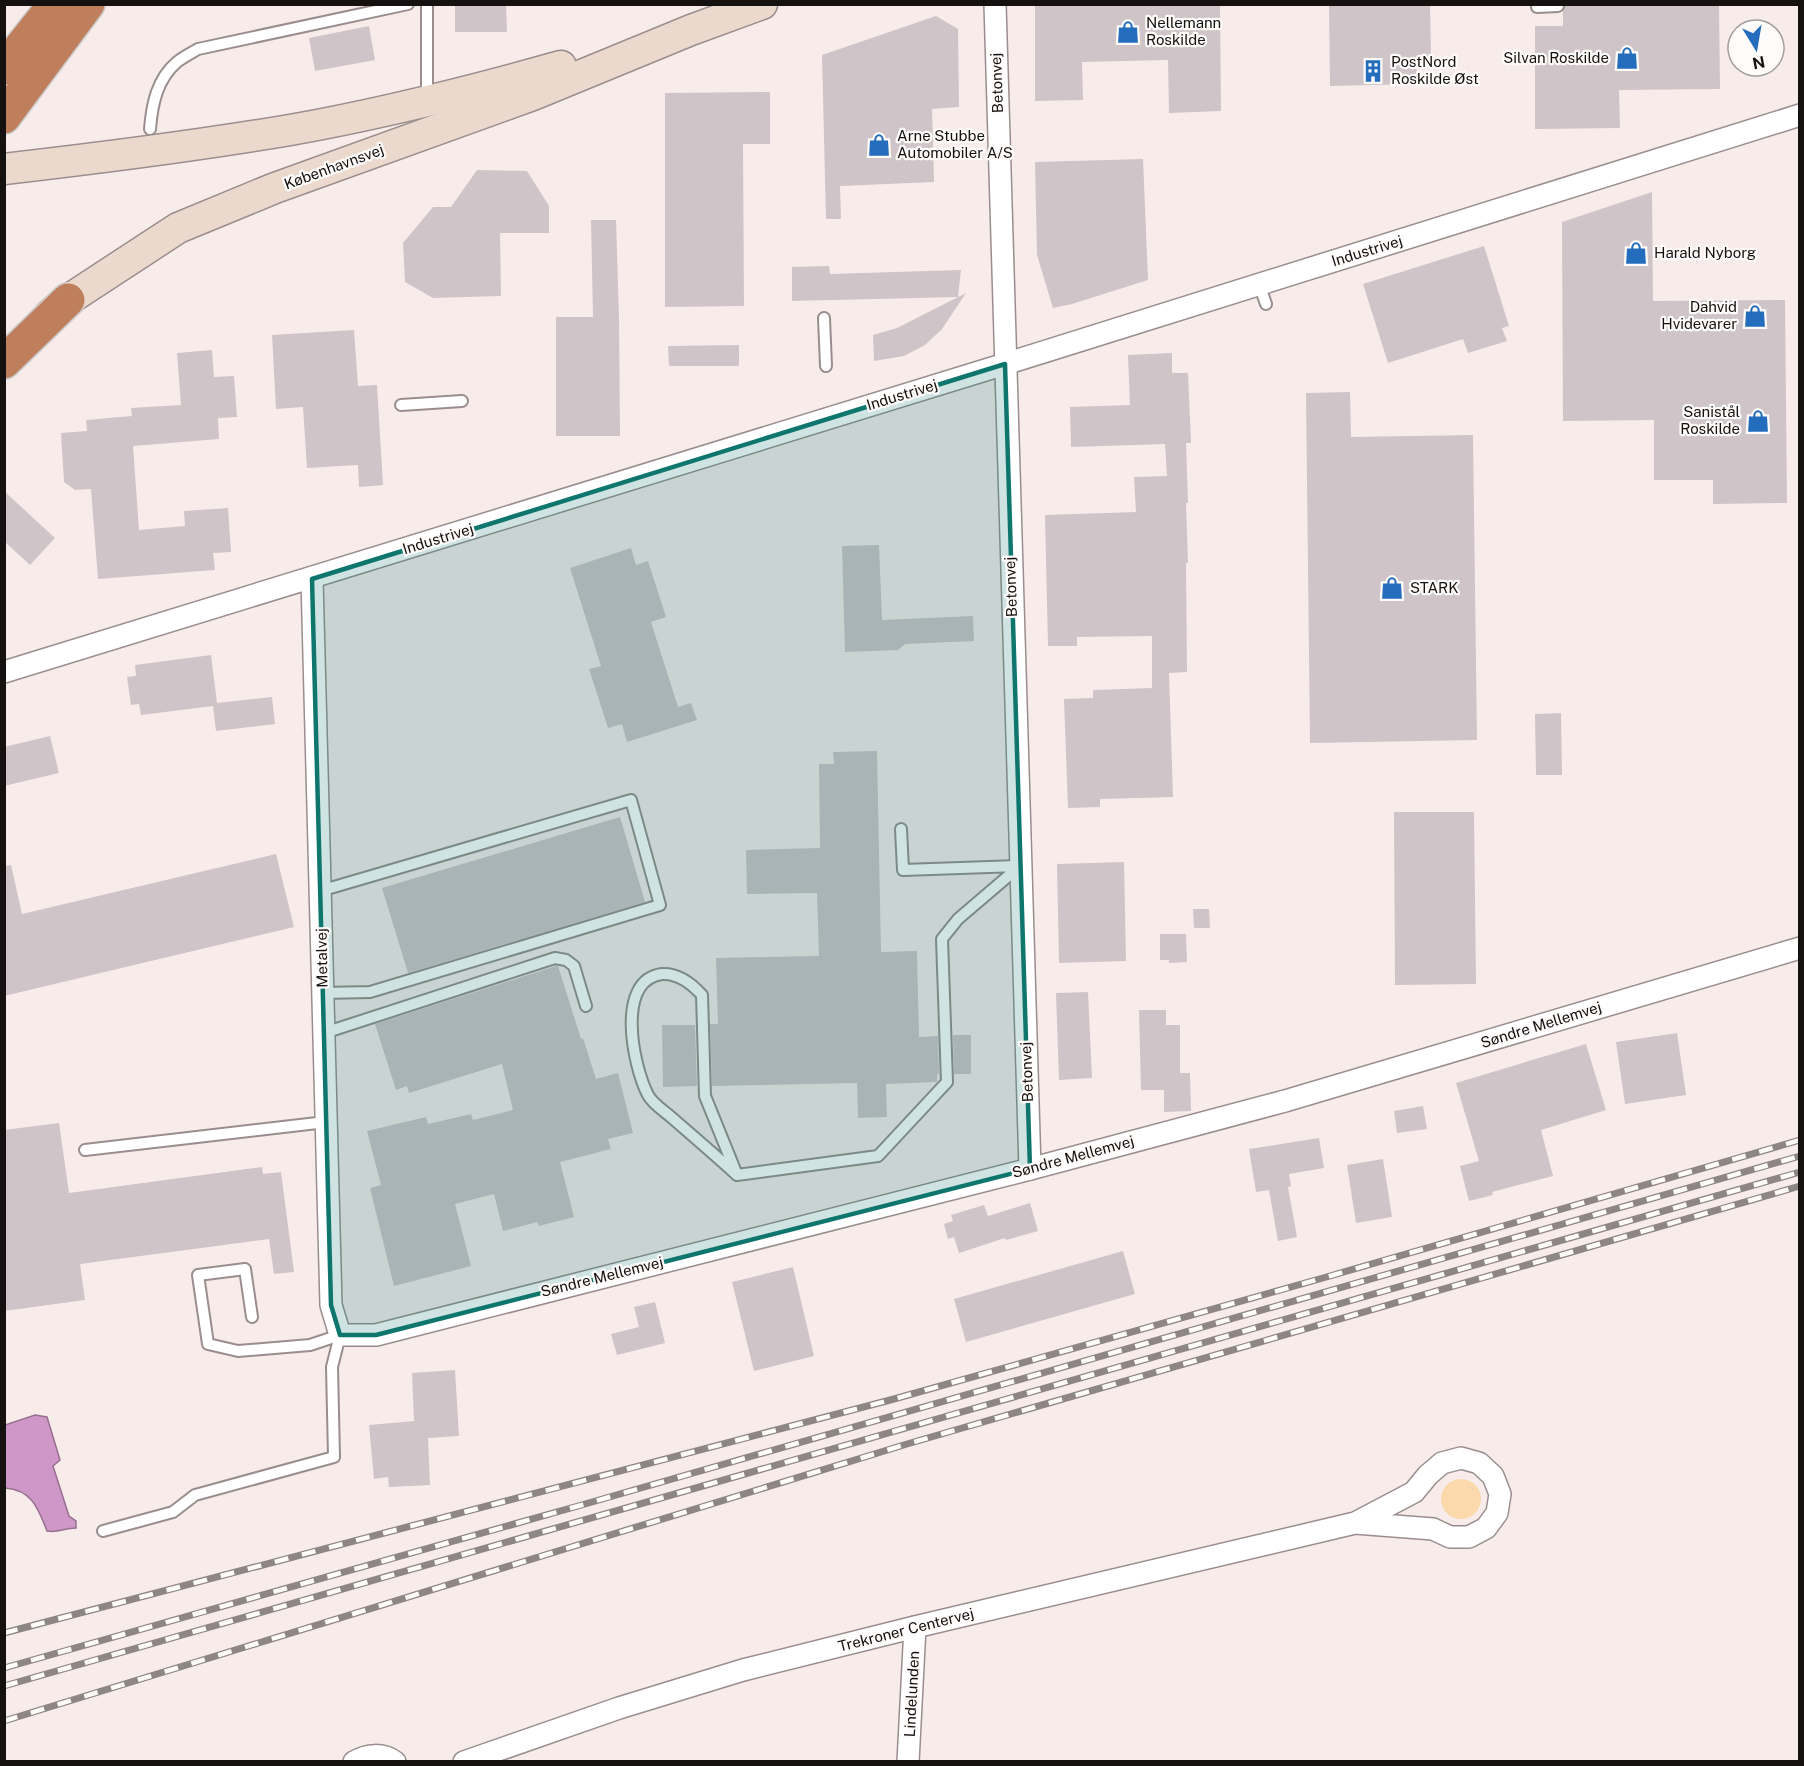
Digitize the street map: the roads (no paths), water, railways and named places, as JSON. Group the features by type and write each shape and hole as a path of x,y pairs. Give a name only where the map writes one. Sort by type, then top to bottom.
{"highway":[{"path":"4,68 55,4"},
{"path":"4,117 88,4"},
{"path":"4,362 68,300"}],"main road":[{"name":"Københavnsvej","path":"4,354 68,300 178,228 275,188 536,94 691,30 762,4"},
{"name":"Københavnsvej","path":"4,169 120,155 290,130 427,101 691,30"}],"street":[{"name":"Betonvej","path":"995,4 1030,1169"},
{"name":"Industrivej","path":"4,672 312,579 1800,115"},
{"name":"Metalvej","path":"312,579 331,1305 340,1335"},
{"name":"Søndre Mellemvej","path":"340,1335 376,1335 1030,1169 1285,1101 1800,948"},
{"name":"Trekroner Centervej","path":"464,1761 619,1708 732,1673 915,1627 1355,1523 1414,1492 1442,1462 1461,1458 1479,1463 1493,1476 1500,1494 1497,1513 1486,1528 1469,1537 1450,1537 1432,1529 1355,1523"},
{"name":"Lindelunden","path":"908,1761 915,1627"},
{"path":"354,1761 375,1755 395,1761"}],"lane":[{"path":"150,129 152,105 160,83 177,62 198,50 408,4"},
{"path":"426,4 427,101"},
{"path":"1537,4 1537,7 1558,6 1558,4"},
{"path":"1259,284 1266,304"},
{"path":"824,318 826,366"},
{"path":"401,405 462,401"},
{"path":"320,891 631,800 660,905 370,992 322,993"},
{"path":"902,830 903,870 1020,866"},
{"path":"737,1175 705,1096 702,995 693,985 667,974 654,975 643,982 636,993 632,1008 632,1027 638,1063 648,1097 737,1175 878,1156 947,1082 942,939 958,919 1020,866"},
{"path":"324,1033 555,958 566,960 574,966 586,1005"},
{"path":"85,1150 326,1122"},
{"path":"252,1317 245,1269 198,1275 208,1344 238,1351 310,1346 340,1335"},
{"path":"103,1531 173,1512 195,1495 334,1456 332,1367 340,1335"}],"railway":[{"path":"4,1633 894,1399 1800,1140"},
{"path":"4,1668 1800,1156"},
{"path":"4,1686 1800,1172"},
{"path":"4,1721 907,1444 1800,1186"}],"place":[{"name":"Nellemann Roskilde","path":"1128,32"},
{"name":"Silvan Roskilde","path":"1627,58"},
{"name":"PostNord Roskilde Øst","path":"1373,71"},
{"name":"Arne Stubbe Automobiler A/S","path":"879,145"},
{"name":"Harald Nyborg","path":"1636,253"},
{"name":"Dahvid Hvidevarer","path":"1755,316"},
{"name":"Sanistål Roskilde","path":"1758,421"},
{"name":"STARK","path":"1392,588"}]}
